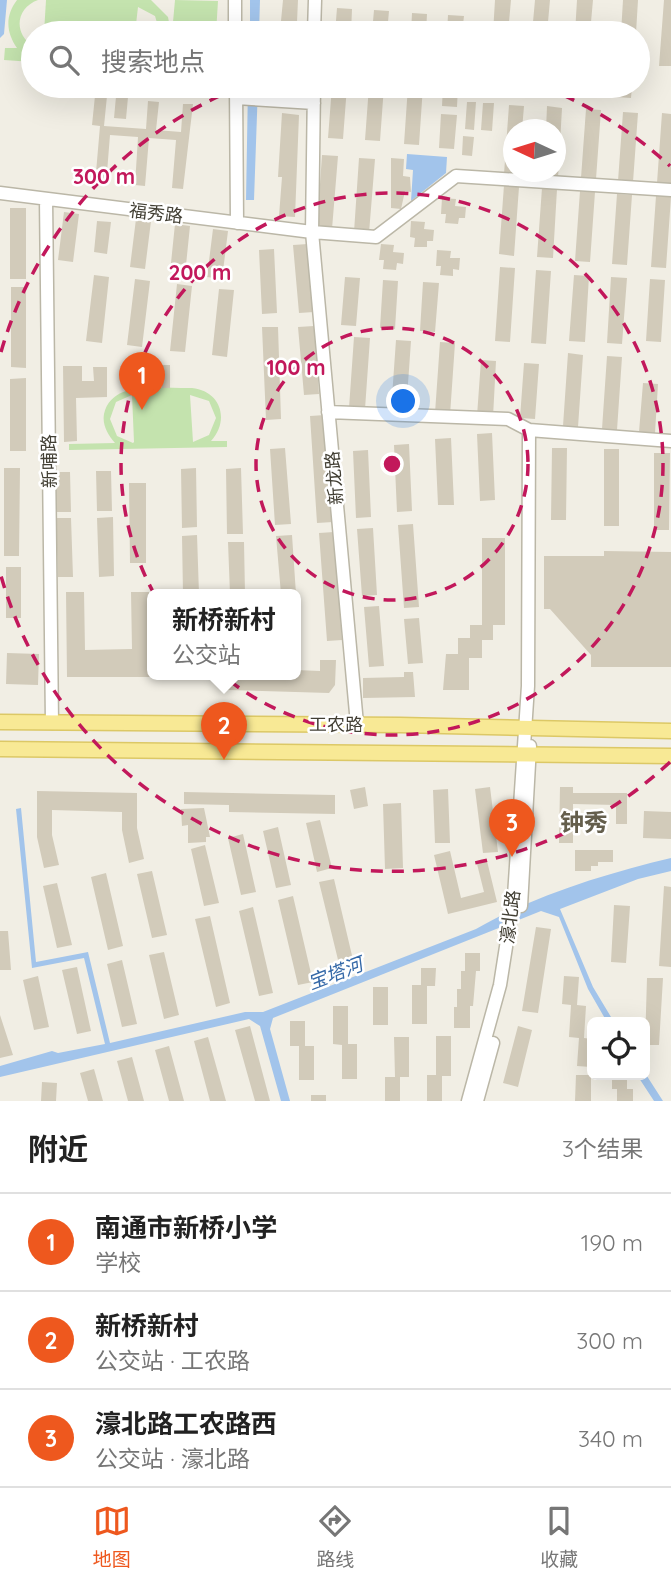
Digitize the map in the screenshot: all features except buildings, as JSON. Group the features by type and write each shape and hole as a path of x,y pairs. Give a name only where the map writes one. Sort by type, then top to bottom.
{"main road":[{"name":"工农路","path":"0,722 357,724 671,731"},
{"name":"工农路","path":"0,749 671,756"}],"street":[{"path":"235,0 235,21"},
{"path":"314,21 315,0"},
{"path":"236,98 237,223"},
{"path":"279,98 314,103"},
{"name":"新龙路","path":"314,98 312,232 357,724"},
{"name":"福秀路","path":"0,193 312,232 376,237 456,176 671,190"},
{"name":"新哺路","path":"46,199 52,723"},
{"path":"328,412 508,419 529,430 671,441"},
{"name":"濠北路","path":"477,1101 509,982 518,896 527,728 529,430"},
{"name":"濠北路","path":"468,1101 514,932"}],"green space":[{"path":"17,0 38,0 21,15 21,61 4,60 5,48 17,48 8,24 10,12"},
{"path":"46,0 151,0 169,21 156,21 155,16 138,7 136,21 45,21"},
{"path":"175,0 218,1 217,21 173,21"},
{"path":"141,388 202,390 216,401 220,408 220,424 211,441 227,441 227,447 69,450 69,444 115,443 106,430 104,414 117,395","holes":["132,395 134,442 133,443 117,436 110,419 116,402","190,395 209,401 216,418 209,435 193,442"]}],"water":[{"path":"0,0 7,0 4,34 0,38"},
{"path":"250,0 260,0 259,21 250,21"},
{"path":"248,98 258,98 254,200 246,200"},
{"path":"407,154 447,157 446,173 411,201 413,170 406,169"},
{"path":"21,808 36,962 88,952 110,1043 245,1012 263,1012 476,929 521,906 571,887 671,858 671,871 638,879 560,909 593,987 611,1017 604,1017 588,989 559,917 541,911 273,1018 270,1029 290,1101 281,1101 260,1026 249,1019 0,1077 0,1066 52,1051 58,1053 105,1044 84,958 32,968 16,809"},
{"path":"640,1080 650,1080 663,1101 654,1101"}],"place":[{"name":"南通市新桥小学","path":"142,410"},
{"name":"新桥新村","path":"224,760"},
{"name":"濠北路工农路西","path":"512,857"}],"district":[{"name":"钟秀","path":"584,822"}],"water label":[{"name":"宝塔河","path":"335,973"}]}
